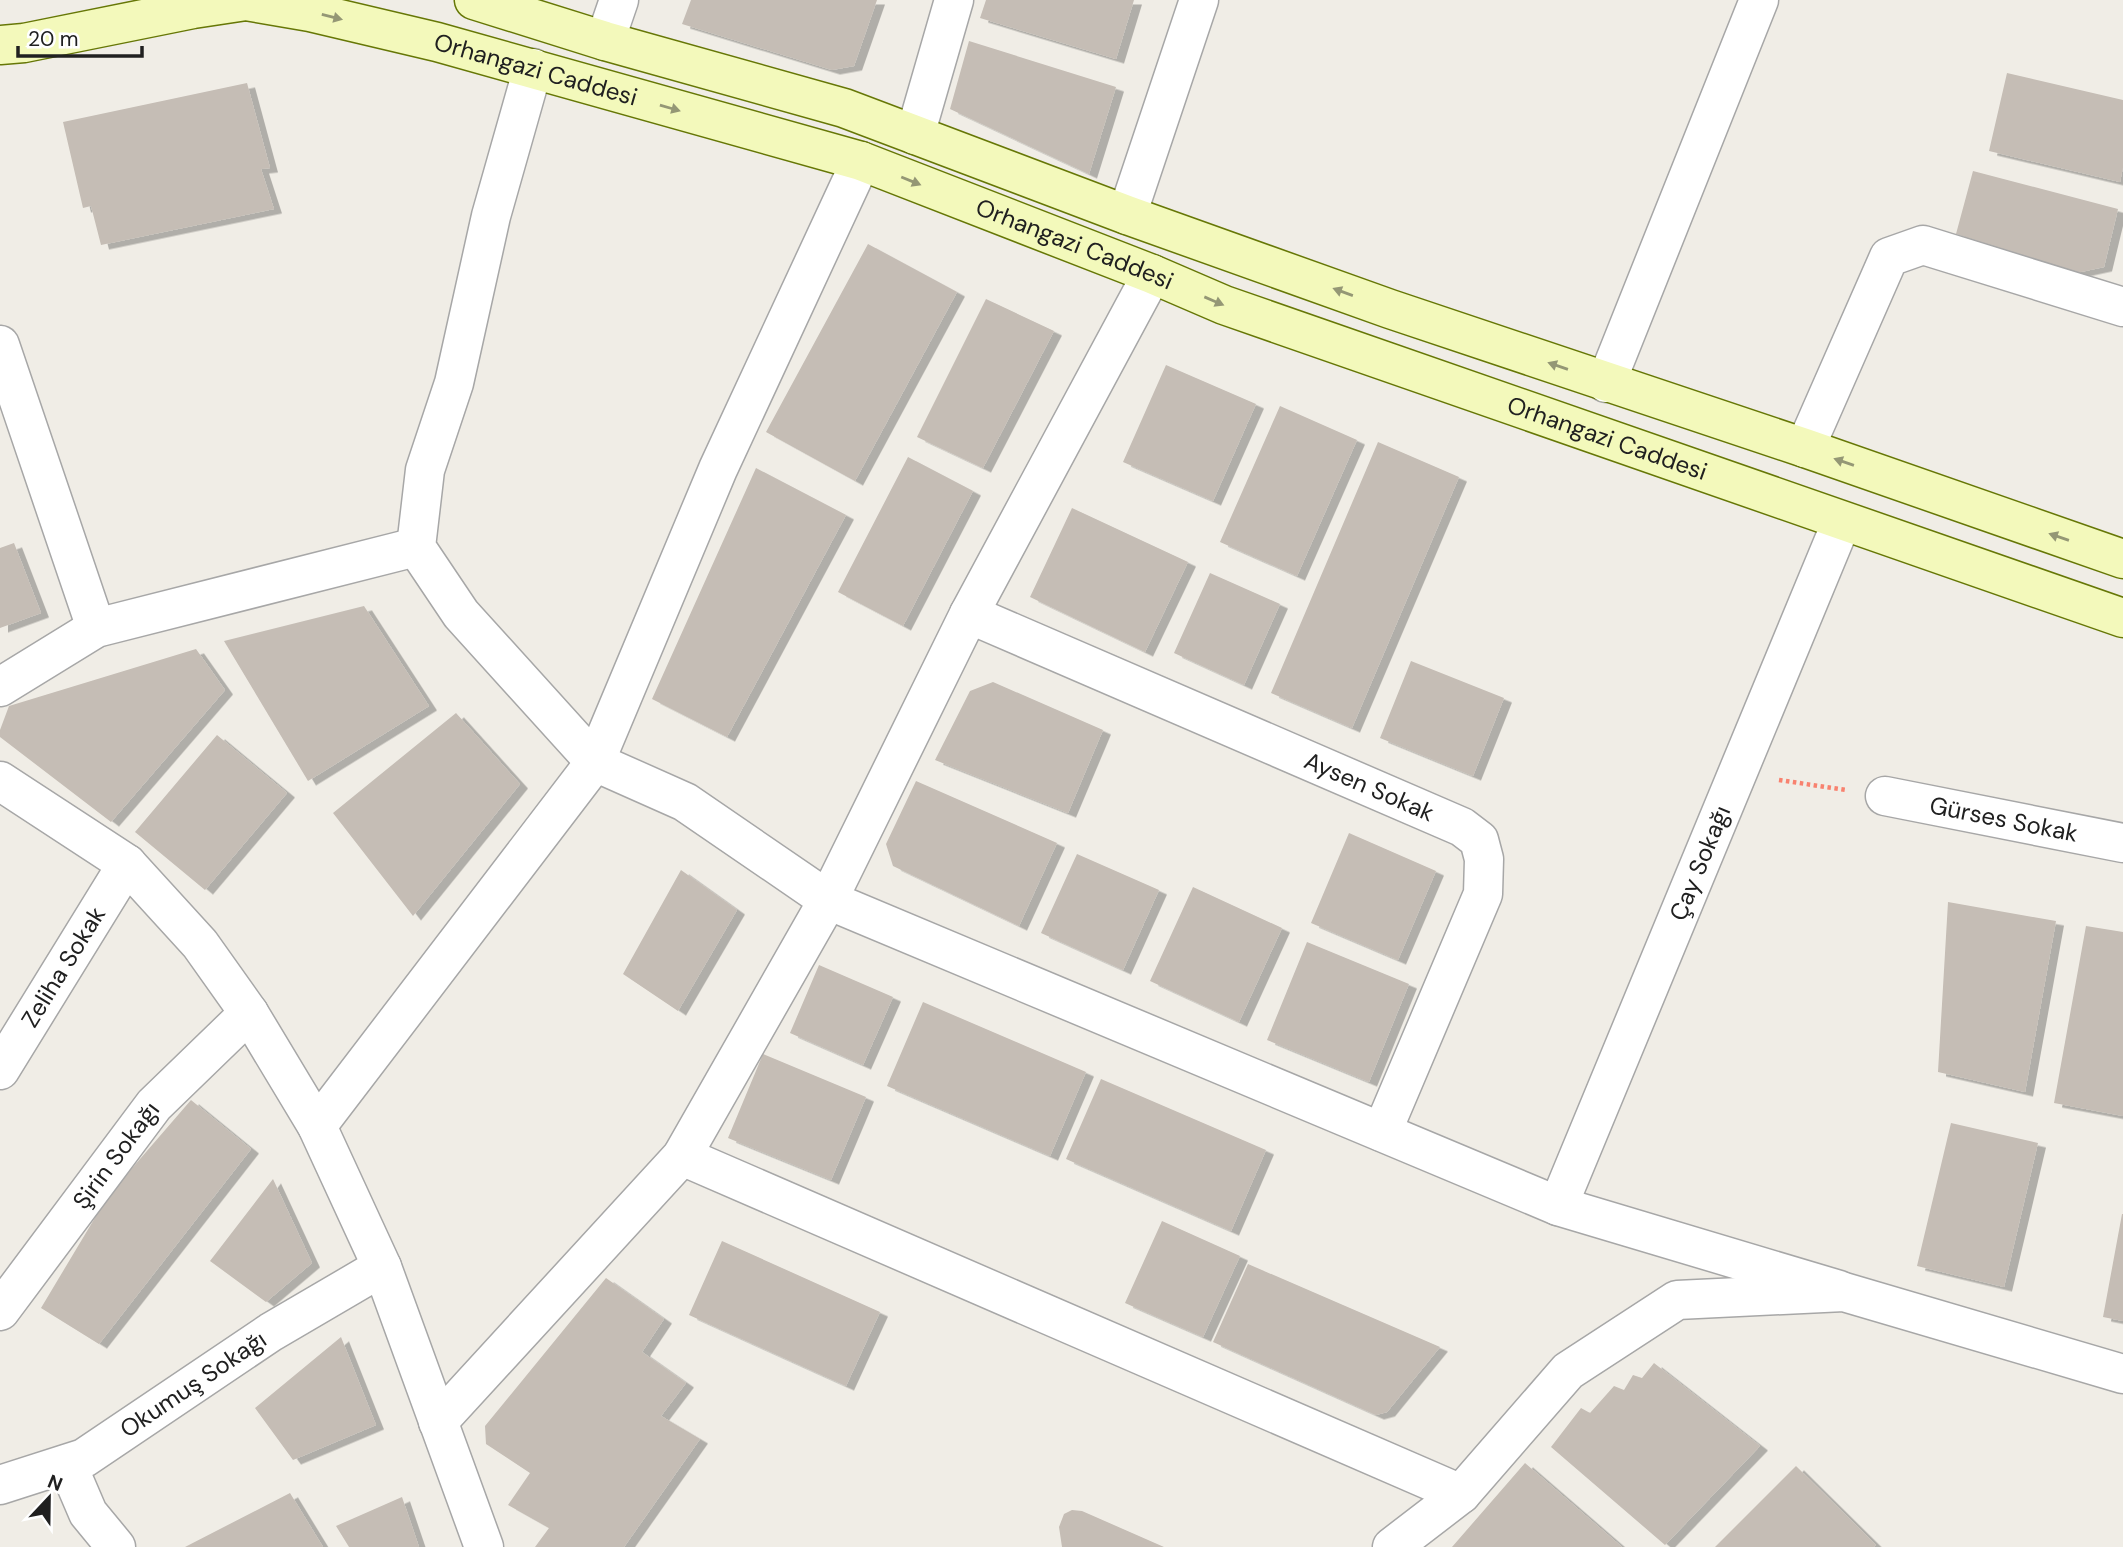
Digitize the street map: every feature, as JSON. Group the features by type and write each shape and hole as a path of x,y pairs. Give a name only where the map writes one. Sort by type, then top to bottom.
{"main road":[{"name":"Orhangazi Caddesi","path":"474,0 605,41 844,108 1127,215 1390,309 1805,448 2123,559"},
{"name":"Orhangazi Caddesi","path":"0,45 24,43 246,1 323,15 437,42 861,161 1152,274 1224,305 2123,618"}],"street":[{"path":"605,41 618,0"},
{"path":"915,135 954,0"},
{"path":"1127,215 1199,0"},
{"path":"1606,383 1759,0"},
{"path":"533,68 491,216 454,383 425,470 415,547 461,614 594,762 685,802 828,900 1558,1206 2123,1374"},
{"path":"317,1126 594,762 718,469 861,161"},
{"path":"1805,448 1889,257 1923,245 2123,307"},
{"path":"438,1422 682,1156 828,900 969,614 1152,274"},
{"path":"0,345 96,628"},
{"name":"Çay Sokağı","path":"1558,1206 1842,521"},
{"path":"0,687 96,628 415,547"},
{"name":"Aysen Sokak","path":"969,614 1462,827 1479,840 1484,859 1483,894 1382,1132"},
{"path":"0,781 127,864 200,944 249,1013 317,1126 382,1267 484,1547"},
{"name":"Gürses Sokak","path":"1885,796 2123,844"},
{"name":"Zeliha Sokak","path":"0,1070 127,864"},
{"name":"Şirin Sokağı","path":"0,1311 154,1105 249,1013"},
{"path":"682,1156 1461,1494"},
{"name":"Okumuş Sokağı","path":"0,1485 85,1458 271,1332 382,1267"},
{"path":"1392,1547 1461,1494 1568,1371 1678,1300 1844,1292"},
{"path":"67,1464 88,1513 116,1547"}],"path":[{"path":"1738,773 1885,796"}],"building":[{"path":"691,0 877,0 854,66 832,70 682,24"},
{"path":"986,0 1134,0 1116,59 980,18"},
{"path":"969,41 1116,87 1089,174 950,109"},
{"path":"2007,73 2123,100 2123,167 2120,182 1989,151"},
{"path":"247,83 270,168 261,169 274,209 101,245 91,206 83,208 63,122"},
{"path":"1973,171 2118,209 2104,267 2076,273 1956,234"},
{"path":"868,244 957,292 855,481 766,432"},
{"path":"986,299 1054,331 983,468 917,437"},
{"path":"1166,365 1256,404 1213,501 1123,462"},
{"path":"1280,406 1357,440 1297,576 1220,542"},
{"path":"1378,442 1459,477 1352,728 1271,693"},
{"path":"908,457 973,491 903,626 838,592"},
{"path":"756,468 846,515 727,737 652,699"},
{"path":"1072,508 1188,562 1145,652 1030,597"},
{"path":"14,543 41,613 0,628 0,548"},
{"path":"1210,573 1280,604 1244,685 1174,653"},
{"path":"364,606 429,706 308,781 224,641"},
{"path":"196,649 225,690 111,822 0,737 9,706"},
{"path":"1411,661 1504,698 1473,776 1380,738"},
{"path":"993,682 1103,730 1068,813 935,760 970,691"},
{"path":"456,713 520,784 413,916 333,813"},
{"path":"217,735 287,793 205,890 135,832"},
{"path":"916,781 1057,843 1019,926 893,866 886,844"},
{"path":"1349,833 1436,871 1398,960 1311,923"},
{"path":"1077,854 1159,890 1123,970 1041,933"},
{"path":"681,870 737,910 678,1011 623,974"},
{"path":"1193,887 1282,928 1239,1022 1150,981"},
{"path":"1948,902 2056,921 2025,1092 1938,1072"},
{"path":"2086,926 2123,932 2123,1116 2054,1103"},
{"path":"1307,942 1409,984 1369,1082 1267,1040"},
{"path":"819,965 893,997 863,1065 790,1033"},
{"path":"923,1002 1086,1072 1050,1156 887,1086"},
{"path":"763,1054 866,1097 831,1180 728,1138"},
{"path":"1101,1079 1266,1150 1231,1231 1066,1159"},
{"path":"191,1100 251,1149 99,1344 41,1308 108,1196"},
{"path":"1951,1123 2038,1143 2004,1287 1917,1266"},
{"path":"273,1179 312,1263 266,1302 210,1261"},
{"path":"2123,1214 2123,1321 2103,1317"},
{"path":"1162,1221 1240,1256 1203,1337 1125,1303"},
{"path":"722,1241 880,1312 846,1386 689,1315"},
{"path":"1248,1264 1440,1347 1387,1412 1376,1415 1213,1342"},
{"path":"606,1278 664,1319 642,1352 686,1383 661,1416 700,1439 624,1547 535,1547 549,1528 508,1505 530,1473 486,1444 485,1426"},
{"path":"341,1337 376,1425 293,1460 255,1408"},
{"path":"1654,1363 1760,1446 1665,1545 1551,1447 1581,1408 1590,1413 1614,1386 1624,1390 1633,1375 1642,1378"},
{"path":"1525,1463 1622,1547 1452,1547"},
{"path":"1796,1466 1876,1545 1715,1547"},
{"path":"290,1493 323,1547 185,1547"},
{"path":"402,1497 419,1547 349,1547 336,1526"},
{"path":"1072,1510 1082,1511 1164,1547 1062,1547 1059,1527 1064,1514"}]}
